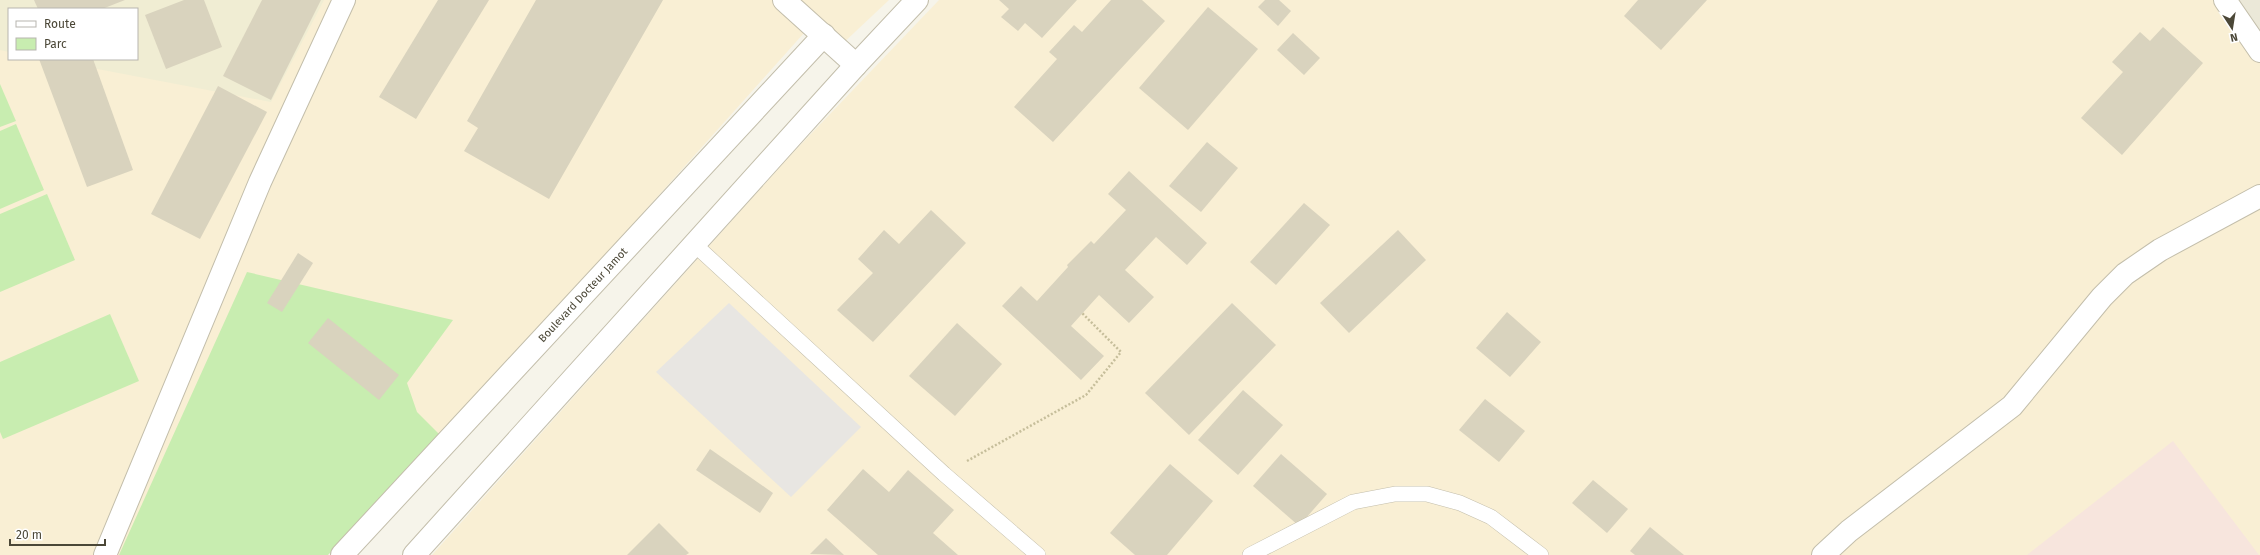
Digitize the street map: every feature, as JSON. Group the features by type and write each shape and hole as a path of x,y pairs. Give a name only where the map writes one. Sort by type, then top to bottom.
{"street":[{"path":"105,555 260,182 344,0"},
{"path":"784,0 856,65"},
{"path":"414,555 856,65 917,0"},
{"path":"2225,0 2260,51"},
{"name":"Boulevard Docteur Jamot","path":"342,555 824,35"},
{"path":"1823,555 1849,531 2012,406 2102,298 2125,274 2160,250 2260,196"}],"lane":[{"path":"694,244 944,474 1038,555"},
{"path":"1250,555 1353,502 1395,494 1427,494 1460,503 1491,517 1540,555"}],"path":[{"path":"944,474 1086,395 1121,352 1082,314"}],"shaded area":[{"path":"0,0 889,0 838,48 812,24 583,280 328,555 0,555"},
{"path":"0,0 324,0 271,102 50,60 138,60 138,8 8,8 8,52 0,50"},
{"path":"939,0 2231,0 2260,38 2260,555 432,555 787,159"},
{"path":"2221,0 2260,0 2260,52"},
{"path":"729,303 861,427 791,497 656,372"},
{"path":"2173,441 2259,555 2027,555"}],"green space":[{"path":"0,84 16,121 0,127"},
{"path":"16,124 44,190 0,209 0,131"},
{"path":"47,194 75,260 0,292 0,214"},
{"path":"247,272 453,320 407,383 417,412 440,435 328,555 119,555"},
{"path":"110,314 139,381 3,439 0,432 0,362"}],"building":[{"path":"34,0 125,0 105,8 38,8"},
{"path":"184,0 204,0 222,47 166,69 145,15"},
{"path":"262,0 321,0 271,100 223,76"},
{"path":"438,0 489,0 416,119 379,97"},
{"path":"536,0 663,0 549,199 464,151 478,128 467,121"},
{"path":"999,0 1077,0 1042,38 1025,23 1018,31 1001,17 1009,9"},
{"path":"1111,0 1142,0 1165,21 1053,142 1014,107 1057,59 1049,52 1074,25 1082,32"},
{"path":"1265,0 1279,0 1291,11 1278,26 1258,7"},
{"path":"1638,0 1707,0 1661,50 1624,16"},
{"path":"1208,7 1258,49 1188,130 1139,88"},
{"path":"2163,27 2203,63 2122,155 2081,118 2123,72 2112,62 2140,32 2150,41"},
{"path":"1293,33 1320,58 1304,75 1277,50"},
{"path":"39,60 93,60 133,170 87,187"},
{"path":"218,86 267,112 200,239 151,214"},
{"path":"1207,142 1238,168 1201,212 1169,186"},
{"path":"1129,171 1207,243 1187,265 1156,237 1125,270 1154,297 1129,323 1099,295 1071,326 1104,356 1081,380 1002,306 1021,286 1037,301 1068,267 1067,265 1091,241 1094,244 1126,210 1108,194"},
{"path":"1304,203 1330,225 1276,285 1250,262"},
{"path":"931,210 966,243 873,342 837,310 873,273 858,259 884,230 899,244"},
{"path":"1398,230 1426,260 1349,333 1320,303"},
{"path":"298,253 313,263 282,312 267,303"},
{"path":"1232,303 1276,345 1189,435 1145,393"},
{"path":"1507,312 1541,342 1510,377 1476,348"},
{"path":"328,318 399,375 379,400 308,343"},
{"path":"957,323 1002,364 955,416 909,376"},
{"path":"1243,390 1283,425 1238,475 1198,440"},
{"path":"1485,399 1525,431 1499,462 1459,430"},
{"path":"710,449 773,493 760,513 696,470"},
{"path":"1281,454 1327,494 1299,526 1253,486"},
{"path":"1170,464 1213,501 1167,555 1135,555 1110,533"},
{"path":"863,469 889,492 908,470 954,510 933,533 958,555 878,555 827,510"},
{"path":"1593,480 1628,509 1607,533 1572,503"},
{"path":"659,523 689,553 686,555 627,555"},
{"path":"1650,527 1684,555 1635,555 1630,551"},
{"path":"826,538 844,555 810,554"}]}
